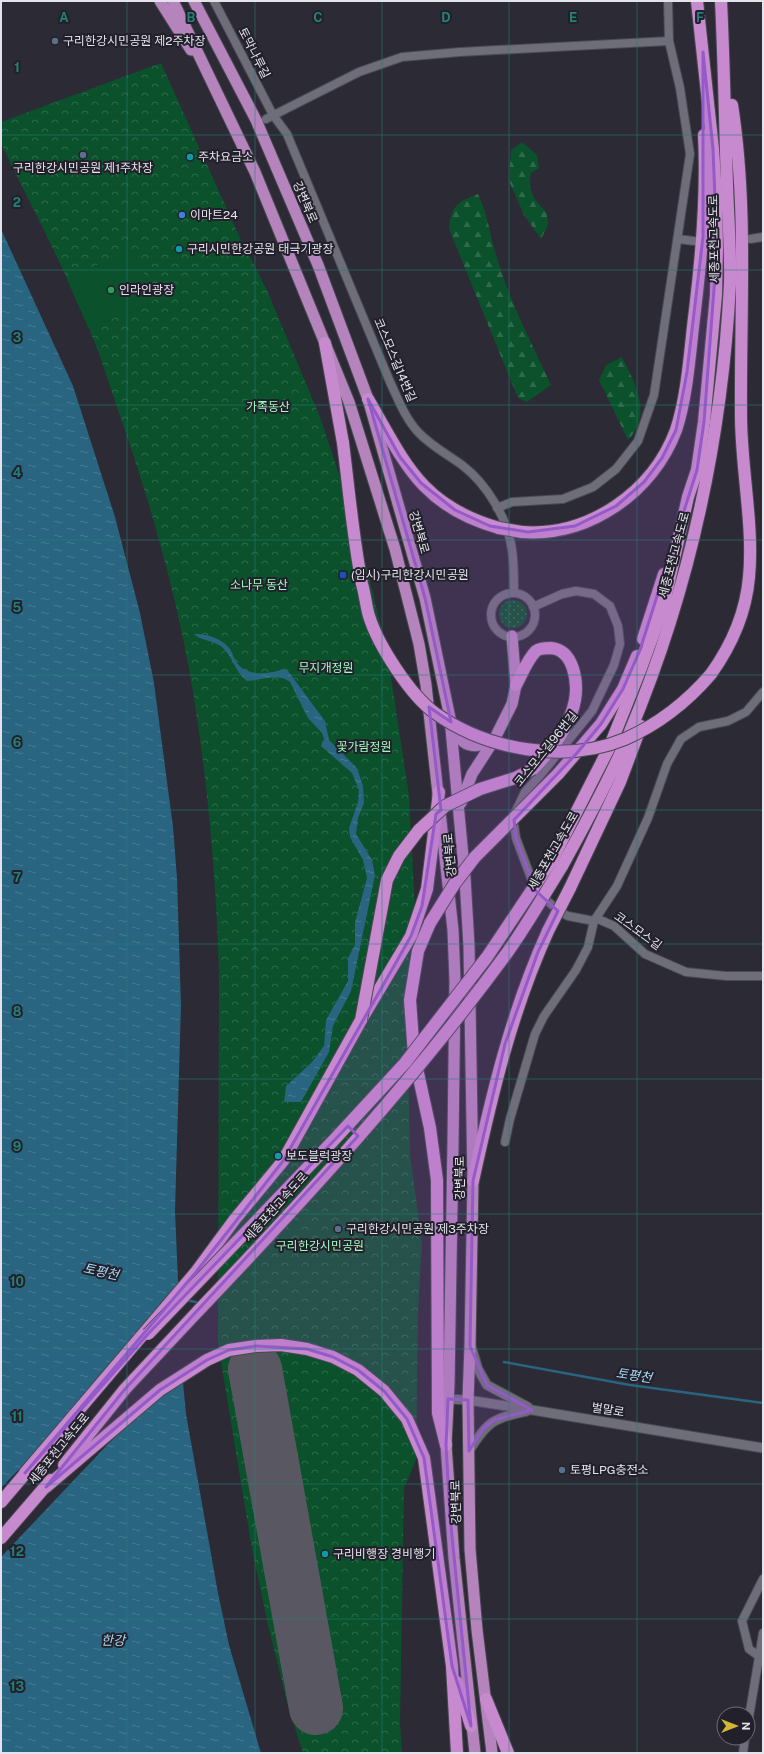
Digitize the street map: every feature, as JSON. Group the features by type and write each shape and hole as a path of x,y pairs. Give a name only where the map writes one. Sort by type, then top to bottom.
{"highway":[{"path":"160,1 216,89"},
{"name":"강변북로","path":"173,1 216,89 283,237 349,402 406,593 419,644 426,685 451,904 455,981 446,1445 454,1558 475,1753"},
{"name":"강변북로","path":"194,1 256,120 318,265 368,399 425,598 450,718 459,807 469,946 473,1181 468,1400 470,1549 477,1630 492,1753"},
{"name":"세종포천고속도로","path":"1,1502 148,1334 317,1158 405,1063 488,957 557,863 609,748 641,668 664,602 688,497 697,470 704,422 716,295 716,195 697,1"},
{"name":"세종포천고속도로","path":"1,1538 46,1487 125,1389 283,1221 401,1088 508,952 557,863 609,777 629,734 669,624 700,514 715,433 730,282 721,1"},
{"path":"368,399 400,457 421,483 442,502 477,521 499,528 522,532 543,532 575,526 601,515 634,493 654,470 676,430 687,372 702,237 704,159 701,77 703,52"},
{"path":"325,343 343,443 358,563 369,617 392,663 412,689 434,712 484,738 510,746 539,752 583,749 624,739 655,724 682,704 711,674 728,646 740,618 748,589 750,564 741,416 743,249 740,184 733,117 723,52"},
{"path":"446,1445 438,1414 437,1180 430,1128 414,1056 411,1028 410,1000 418,951 430,923 455,883 475,857 558,774 601,724 623,689 640,650 688,497"},
{"path":"473,1181 505,1044 519,1002 548,931 620,782 649,704 685,599 700,514"},
{"path":"512,636 516,685"},
{"path":"361,1020 387,880 399,856 419,830 446,806 480,789 515,778 533,769 551,751 570,717 575,701 576,687 574,671 563,652 556,649 541,649 537,651 529,660 516,685 512,704 494,740 472,774 459,807"},
{"path":"450,718 462,741 472,746 481,746 494,740"},
{"path":"25,1474 196,1272 235,1219 282,1161 361,1020 411,936 427,889 439,792"},
{"path":"46,1487 160,1390 207,1360 229,1350 256,1346 281,1345 307,1349 333,1357 358,1370 384,1391 407,1418 424,1458 452,1666 457,1753"},
{"path":"452,1666 471,1726"},
{"path":"486,1699 508,1753"}],"street":[{"name":"토막나루길","path":"214,1 269,117"},
{"path":"497,508 512,502 563,499 593,487 616,469 638,441 654,395 690,154 680,88 669,41 668,1"},
{"path":"269,117 359,72 402,57 460,52 669,41"},
{"name":"코스모스길14번길","path":"269,117 287,134 390,382 407,418 418,432 438,450 462,465 476,479 497,508 512,549 514,593"},
{"path":"750,239 763,237"},
{"path":"678,239 694,241"},
{"name":"코스모스길96번길","path":"533,607 562,594 576,591 594,594 610,606 618,626 620,644 614,665 592,711 525,792 513,817 516,838 536,892 560,912 568,916 594,921"},
{"path":"514,593 526,597 533,607 534,617 530,627 522,634 512,636 500,633 493,623 491,611 493,605 502,596 514,593"},
{"path":"505,1142 510,1119 535,1034 544,1016 576,970 588,947 594,921 617,886 648,818 667,764 681,739 699,727 728,721 746,712 763,692"},
{"name":"코스모스길","path":"594,921 598,919 614,926 645,954 686,972 726,976 763,976"},
{"path":"470,1346 478,1369 488,1385 532,1410"},
{"name":"벌말로","path":"448,1399 468,1400 763,1448"},
{"path":"469,1451 483,1429 494,1420 503,1416 532,1410"},
{"path":"762,1658 749,1649 742,1622 763,1579"},
{"path":"752,1706 762,1658 763,1633"}],"highlighted area":[{"path":"703,52 713,149 717,249 704,422 697,470 640,650 623,689 601,724 577,753 514,820 516,838 536,891 558,911 538,952 505,1044 473,1181 470,1346 487,1385 532,1410 494,1420 483,1429 469,1451 468,1400 448,1399 446,1445 450,1516 471,1726 452,1666 424,1458 407,1419 384,1391 358,1370 333,1357 307,1349 256,1346 229,1350 207,1360 160,1390 46,1487 125,1389 358,1136 348,1126 148,1334 25,1473 196,1272 283,1161 411,936 422,906 436,814 441,810 429,707 451,722 425,598 368,399 400,457 421,483 455,510 490,526 528,532 575,526 616,506 644,482 662,458 676,430 687,372 703,237"}],"green space":[{"name":"구리한강시민공원","path":"161,63 240,238 266,288 320,417 357,528 387,651 409,795 417,948 407,1006 410,1155 422,1242 418,1311 416,1460 404,1488 400,1723 402,1753 303,1753 288,1706 268,1625 252,1549 218,1344 218,935 206,786 196,711 184,641 150,508 100,358 84,316 61,266 1,144 1,122"},
{"path":"522,142 537,155 539,168 531,173 530,185 536,200 547,213 548,225 541,239 524,215 509,181 511,150"},
{"path":"478,194 484,209 508,291 551,385 527,402 518,398 449,229 451,215 456,206"},
{"name":"인라인광장","path":"131,248 134,251 155,300 89,329 67,280"},
{"path":"622,357 636,388 641,409 635,430 628,440 599,380 606,365"},
{"path":"513,600 523,604 527,614 523,624 513,628 503,624 499,614 503,604"}],"water":[{"name":"한강","path":"1,229 73,386 115,517 140,613 154,683 173,827 177,878 181,1005 175,1211 182,1372 186,1414 218,1593 229,1645 261,1753 1,1753"},
{"path":"194,634 209,636 223,642 230,649 237,663 247,671 266,673 284,669 288,671 325,721 329,740 356,767 363,786 364,803 358,818 356,834 372,860 375,875 351,991 333,1026 329,1052 301,1102 284,1102 286,1086 312,1062 324,1046 326,1020 348,981 348,958 355,945 355,922 367,878 363,860 350,837 349,828 358,802 359,790 352,773 321,746 324,739 322,733 308,718 290,682 286,679 275,677 247,681 240,674 229,655 222,647"}],"pier":[{"path":"181,1295 184,1372 109,1443 1,1557 1,1488 154,1329"}],"waterway":[{"name":"토평천","path":"185,1300 196,1302"},
{"name":"토평천","path":"504,1362 630,1385 763,1403"}],"runway":[{"path":"255,1369 316,1708"}],"place":[{"name":"구리한강시민공원 제2주차장","path":"55,41"},
{"name":"구리한강시민공원 제1주차장","path":"83,155"},
{"name":"주차요금소","path":"190,157"},
{"name":"이마트24","path":"182,215"},
{"name":"구리시민한강공원 태극기광장","path":"179,249"},
{"name":"인라인광장","path":"111,290"},
{"name":"(임시)구리한강시민공원","path":"343,575"},
{"name":"보도블럭광장","path":"278,1156"},
{"name":"구리한강시민공원 제3주차장","path":"338,1229"},
{"name":"토평LPG충전소","path":"562,1470"},
{"name":"구리비행장 경비행기","path":"325,1554"}],"park label":[{"name":"가족동산","path":"268,407"},
{"name":"소나무 동산","path":"259,585"},
{"name":"무지개정원","path":"326,668"},
{"name":"꽃가람정원","path":"364,747"}]}
